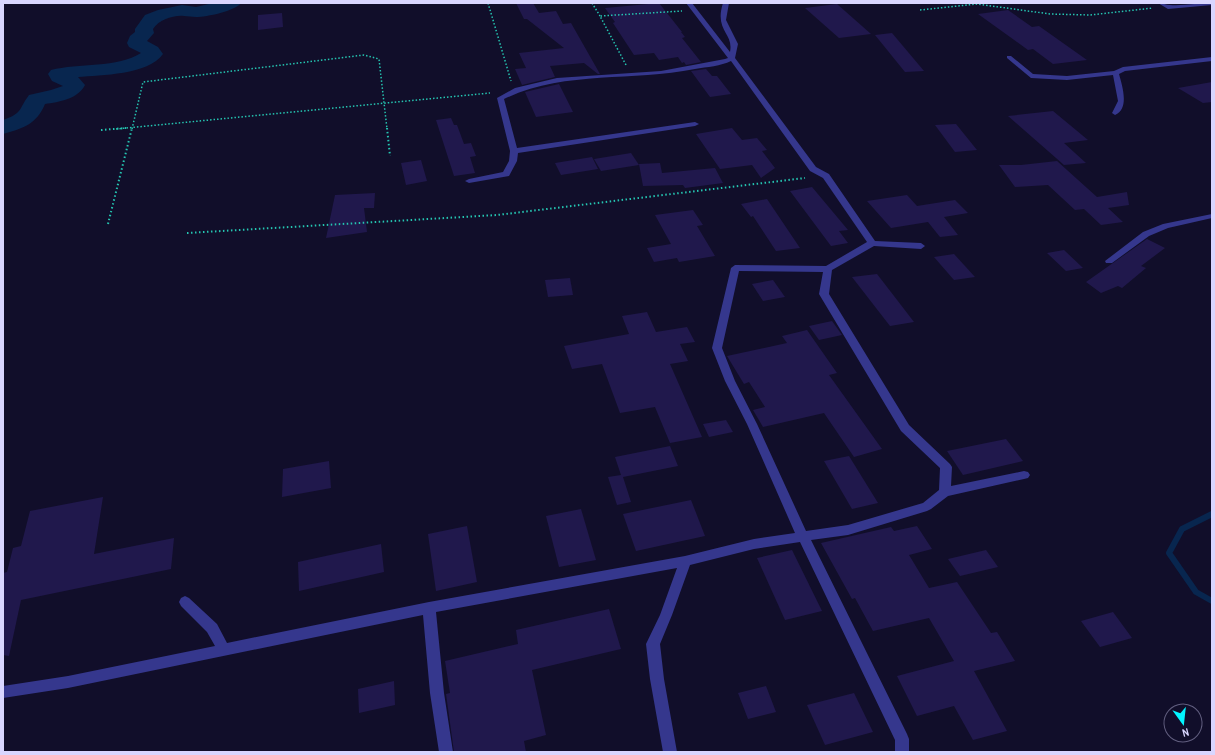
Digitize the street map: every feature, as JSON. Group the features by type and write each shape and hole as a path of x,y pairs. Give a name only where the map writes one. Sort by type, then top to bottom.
{"street":[{"path":"689,3 732,58 813,169 826,176 872,243"},
{"path":"726,3 721,17 723,24 735,44 732,58"},
{"path":"1161,3 1168,7 1212,4"},
{"path":"1009,57 1031,76 1067,78 1116,74 1123,69 1212,59"},
{"path":"469,181 506,174 513,162 514,151 500,98 514,90 536,84 599,75 662,72 726,61 732,58"},
{"path":"1115,113 1121,101 1116,74"},
{"path":"514,151 694,124"},
{"path":"1109,261 1146,234 1166,226 1212,216"},
{"path":"902,752 902,739 803,537 752,424 730,381 717,348 734,268 828,269 872,243 922,246"},
{"path":"828,269 824,294 905,428 946,467 945,492"},
{"path":"3,692 68,682 429,608 685,561 754,544 848,530 927,506 945,492 1024,475"},
{"path":"670,752 657,679 653,644 666,615 685,561"},
{"path":"185,602 212,628 224,650"},
{"path":"429,608 446,752"}],"path":[{"path":"101,130 514,90 488,3"},
{"path":"592,3 631,74"},
{"path":"920,10 977,4 1050,14 1090,15 1168,7"},
{"path":"600,16 694,10"},
{"path":"108,224 143,82 364,55 379,59 390,156"},
{"path":"187,233 497,216 826,176"}],"building":[{"path":"516,3 533,3 539,13 556,11 563,24 571,23 600,74 584,63 550,66 555,77 522,85 515,69 526,68 519,53 564,48 527,19 524,19"},
{"path":"659,3 682,32 685,37 682,38 701,62 686,65 684,62 682,63 678,57 659,60 654,53 634,55 605,8"},
{"path":"837,4 871,34 839,38 805,8"},
{"path":"1008,10 1032,27 1039,26 1087,60 1053,64 1033,49 1028,50 978,14"},
{"path":"282,13 283,27 258,30 258,15"},
{"path":"892,33 924,71 905,72 875,35"},
{"path":"706,69 712,76 717,76 731,94 710,97 691,71"},
{"path":"1212,82 1212,102 1203,103 1178,88"},
{"path":"559,84 573,112 536,117 525,92"},
{"path":"1053,111 1088,140 1064,143 1086,163 1064,165 1008,116"},
{"path":"451,118 454,125 457,125 464,144 471,143 476,156 470,157 475,173 454,176 436,120"},
{"path":"956,124 977,150 955,152 935,125"},
{"path":"732,128 742,140 757,138 767,150 762,151 775,168 761,178 752,165 720,169 696,134"},
{"path":"631,153 639,165 601,171 594,159"},
{"path":"592,157 598,169 561,175 555,163"},
{"path":"421,160 427,181 406,185 401,163"},
{"path":"1057,161 1097,197 1127,192 1129,205 1108,208 1123,222 1101,225 1084,209 1075,210 1048,185 1015,187 999,165 1021,165"},
{"path":"660,163 662,173 715,168 723,183 685,188 683,185 643,186 639,164"},
{"path":"812,187 848,230 839,231 848,243 831,246 790,191"},
{"path":"375,193 374,208 364,208 367,232 326,238 335,195"},
{"path":"907,195 917,206 955,200 968,213 944,217 958,235 940,237 928,222 891,228 867,201"},
{"path":"767,199 800,248 776,251 753,216 751,217 741,204"},
{"path":"693,210 703,225 697,226 715,256 679,262 677,258 654,262 647,248 671,244 655,215"},
{"path":"1147,239 1165,248 1141,266 1146,268 1122,288 1118,286 1101,293 1086,282"},
{"path":"1064,250 1083,268 1066,271 1047,253"},
{"path":"954,254 975,277 954,280 934,257"},
{"path":"877,274 914,322 890,326 852,277"},
{"path":"570,278 573,295 548,297 545,280"},
{"path":"773,280 785,297 763,301 752,284"},
{"path":"647,312 656,332 687,327 695,342 680,344 688,361 670,364 702,437 670,443 655,407 620,413 602,364 572,369 564,346 629,334 622,316"},
{"path":"832,321 842,335 819,340 809,326"},
{"path":"807,330 837,373 829,375 882,449 854,457 824,413 763,427 753,410 765,407 749,382 744,384 727,356 787,343 782,336"},
{"path":"726,420 733,432 709,437 703,424"},
{"path":"1006,439 1023,461 963,475 947,451"},
{"path":"670,446 678,466 623,477 631,502 617,505 608,477 621,475 615,457"},
{"path":"849,456 878,503 852,509 824,461"},
{"path":"329,461 331,488 282,497 283,469"},
{"path":"103,497 94,554 174,538 171,569 21,600 9,656 3,655 3,573 7,572 13,548 21,546 30,511"},
{"path":"691,500 705,536 636,551 623,514"},
{"path":"581,509 596,560 559,567 546,516"},
{"path":"467,526 477,582 436,591 428,534"},
{"path":"917,526 932,549 909,555 929,588 957,582 991,633 997,632 1015,661 974,671 1007,731 973,740 954,706 917,716 897,676 954,661 929,618 873,631 855,598 852,599 821,543 891,527 894,531"},
{"path":"381,544 384,572 299,591 298,562"},
{"path":"792,550 822,611 785,620 757,558"},
{"path":"986,550 998,567 960,576 948,559"},
{"path":"609,609 621,649 532,670 546,735 524,741 526,752 454,752 446,694 450,693 445,661 518,644 516,630"},
{"path":"1113,612 1132,638 1100,647 1081,621"},
{"path":"394,681 395,705 359,713 358,689"},
{"path":"766,686 776,712 748,719 738,693"},
{"path":"854,693 873,732 825,745 807,705"}],"waterway":[{"path":"3,127 16,123 28,116 36,99 56,96 73,89 75,85 70,81 59,77 58,74 121,67 144,60 153,54 151,51 136,43 137,40 145,33 144,29 151,19 182,10 196,12 229,5 232,3"},
{"path":"1212,514 1182,529 1169,553 1196,592 1212,601"}]}
